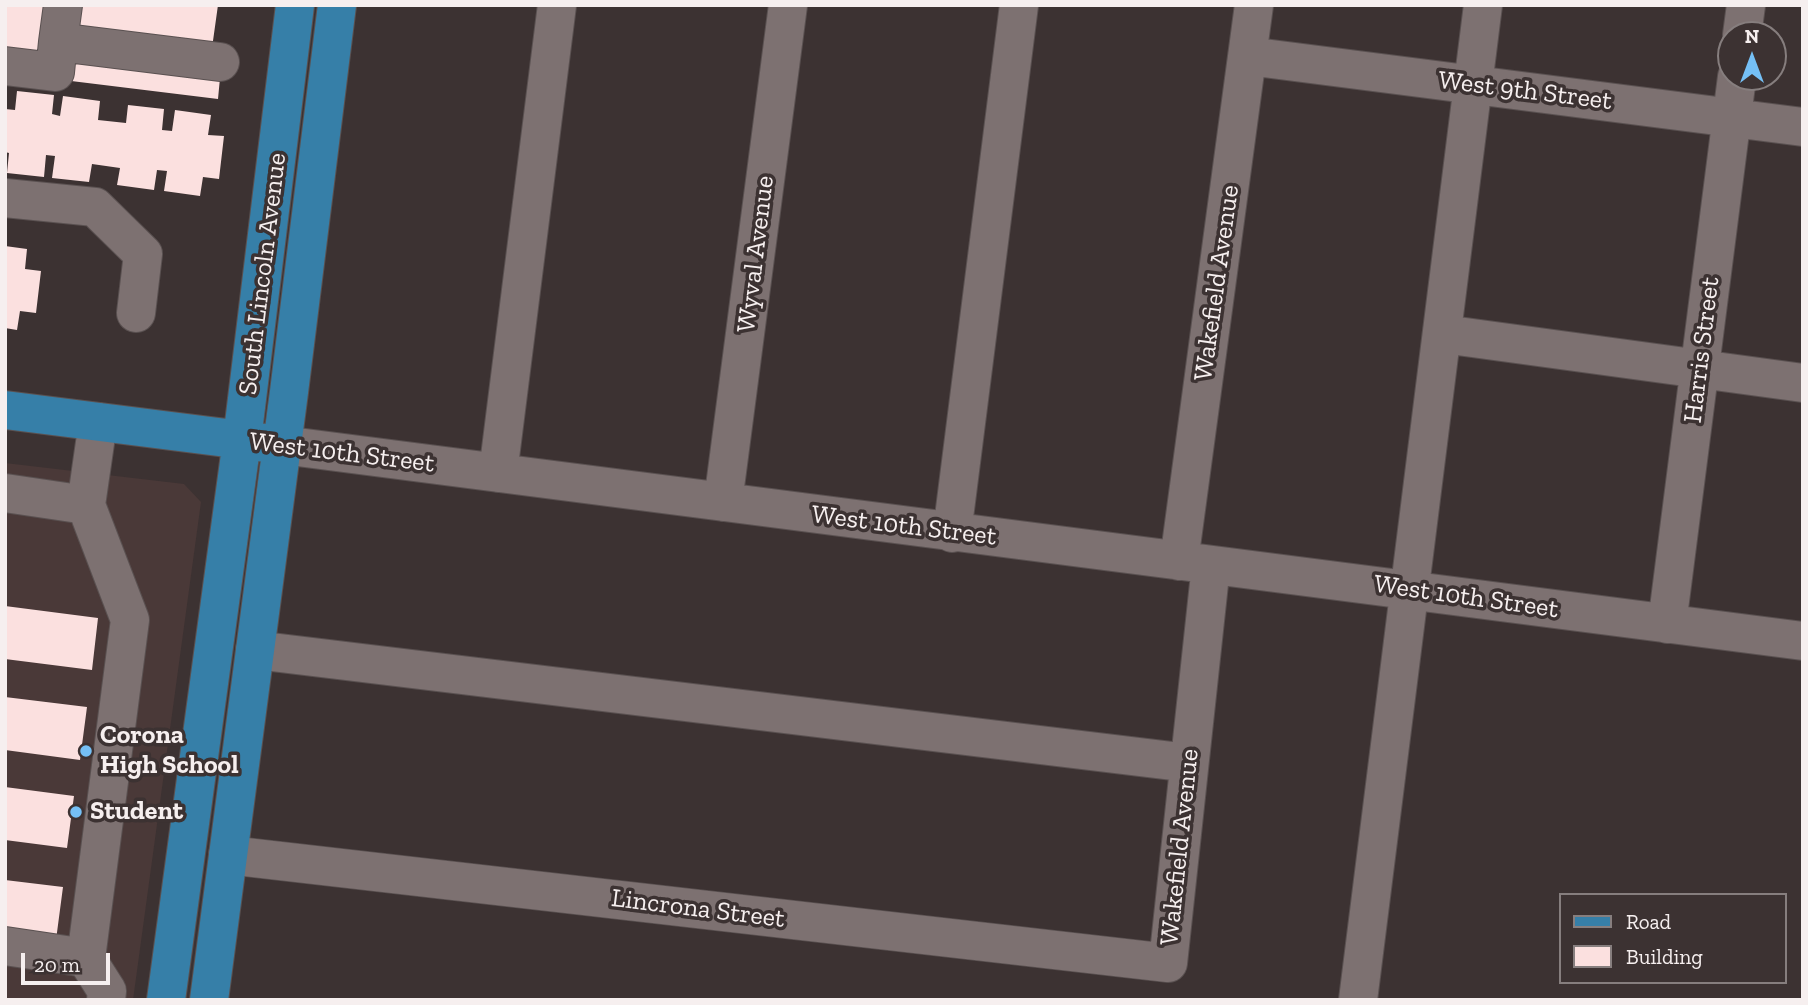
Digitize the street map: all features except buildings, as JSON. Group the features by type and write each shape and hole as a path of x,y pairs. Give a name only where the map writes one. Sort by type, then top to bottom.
{"main road":[{"name":"South Lincoln Avenue","path":"166,1000 242,440 295,5"},
{"name":"South Lincoln Avenue","path":"209,1000 337,5"},
{"name":"West 10th Street","path":"5,410 282,445"}],"street":[{"path":"498,473 557,5"},
{"name":"Wyval Avenue","path":"723,502 788,5"},
{"path":"952,533 1019,5"},
{"name":"Wakefield Avenue","path":"1168,963 1189,763 1195,563 1254,5"},
{"path":"1358,1000 1483,5"},
{"path":"5,66 55,72 61,23 220,62"},
{"name":"West 9th Street","path":"1248,56 1803,127"},
{"name":"Harris Street","path":"1667,624 1735,91"},
{"path":"5,198 95,207 142,254 136,313"},
{"path":"1443,334 1803,383"},
{"path":"97,422 86,505 130,620 86,958 107,991 106,1000"},
{"name":"West 10th Street","path":"282,445 1803,641"},
{"path":"5,493 86,505"},
{"path":"255,650 1189,763"},
{"name":"Lincrona Street","path":"228,855 1168,963"},
{"path":"5,946 86,958"}],"shaded area":[{"name":"Corona High School","path":"5,463 184,484 201,502 133,1000 5,1000"}],"place":[{"name":"Corona High School","path":"86,751"},
{"name":"Student","path":"76,812"}]}
